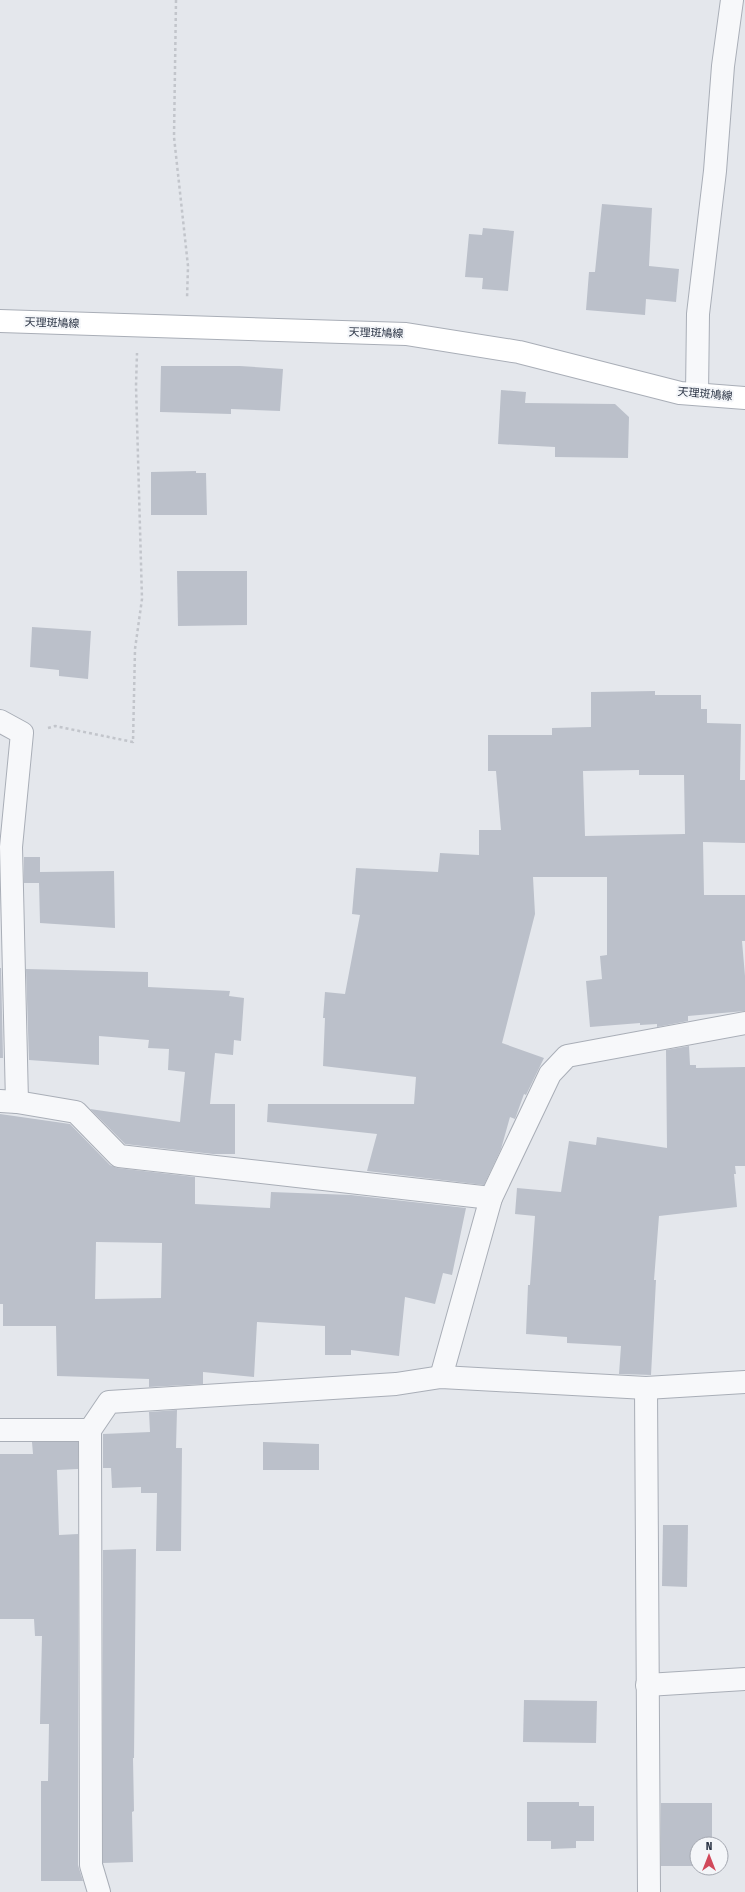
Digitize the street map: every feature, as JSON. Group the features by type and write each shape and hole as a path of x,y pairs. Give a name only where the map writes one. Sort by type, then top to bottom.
{"main road":[{"name":"天理斑鳩線","path":"0,321 406,334 519,352 680,393 745,398"}],"street":[{"path":"697,394 698,314 715,171 723,66 732,0"},
{"path":"0,721 22,733 11,847 9,1101 76,1112 119,1156 491,1198"},
{"path":"441,1377 491,1198 550,1074 567,1056 745,1023"},
{"path":"100,1892 91,1865 90,1430 108,1402 396,1384 441,1377 646,1388 745,1382"},
{"path":"646,1388 649,1892"},
{"path":"0,1430 90,1430"},
{"path":"647,1685 745,1679"}],"path":[{"path":"176,0 174,137 188,266 187,328"},
{"path":"22,733 55,726 133,742 135,649 142,599 136,386 137,326"}],"building":[{"path":"602,204 652,208 649,266 679,269 676,302 646,299 645,315 586,310 589,272 595,272"},
{"path":"483,228 514,231 508,291 482,289 483,278 465,277 469,234 482,235"},
{"path":"161,366 240,366 283,369 280,411 231,409 231,414 160,412"},
{"path":"501,390 526,392 525,403 615,404 629,417 628,458 555,457 555,447 498,444"},
{"path":"196,471 196,473 206,473 207,515 151,515 151,472"},
{"path":"177,571 247,571 247,625 178,626"},
{"path":"32,627 91,631 88,679 59,676 59,670 30,667"},
{"path":"655,691 655,695 701,695 701,709 707,709 707,723 741,724 740,780 745,780 745,843 703,842 704,895 745,895 745,941 742,941 745,976 745,1011 688,1016 688,1021 657,1027 657,1024 640,1025 640,1023 590,1027 586,981 602,979 600,956 607,955 607,877 533,877 535,914 502,1043 544,1058 526,1095 524,1094 515,1119 510,1117 501,1149 484,1185 367,1171 377,1134 267,1122 268,1104 414,1104 416,1077 323,1066 325,1018 323,1018 325,992 345,994 360,915 352,914 356,868 438,872 440,853 479,855 479,830 501,830 496,771 488,771 488,735 552,735 552,728 591,727 591,692","holes":["639,770 639,775 684,775 685,834 585,836 583,771"]},
{"path":"24,857 40,857 40,872 114,871 115,928 40,923 39,883 24,883"},
{"path":"1,968 3,1058 0,1058"},
{"path":"26,969 148,972 148,987 230,991 229,996 244,998 241,1041 234,1040 233,1055 215,1053 210,1104 235,1104 235,1154 213,1154 125,1144 90,1109 180,1122 185,1072 168,1070 169,1049 148,1048 149,1040 99,1036 99,1065 29,1060"},
{"path":"689,1046 690,1065 696,1065 696,1068 745,1067 745,1166 735,1166 736,1174 734,1174 737,1207 659,1216 654,1280 656,1280 651,1375 619,1374 621,1346 567,1343 567,1337 526,1334 528,1285 530,1285 535,1216 515,1214 517,1188 561,1192 569,1141 596,1145 597,1137 667,1148 666,1050"},
{"path":"0,1114 70,1124 110,1165 117,1168 195,1177 195,1204 270,1208 271,1192 351,1195 466,1208 452,1275 443,1273 435,1304 405,1297 399,1356 351,1350 351,1355 325,1355 325,1326 257,1322 254,1377 203,1372 203,1384 149,1387 149,1379 57,1376 56,1326 3,1326 3,1304 0,1304","holes":["96,1242 162,1243 161,1298 95,1299"]},
{"path":"177,1410 176,1448 182,1448 181,1551 156,1551 157,1493 141,1493 141,1487 112,1488 111,1468 103,1468 103,1434 150,1432 149,1412"},
{"path":"32,1442 78,1442 78,1469 57,1470 59,1535 78,1534 78,1865 83,1881 41,1881 41,1781 48,1781 49,1724 40,1724 42,1636 35,1636 34,1619 0,1619 0,1454 33,1454"},
{"path":"263,1442 319,1444 319,1470 263,1470"},
{"path":"663,1525 688,1525 687,1587 662,1586"},
{"path":"136,1549 133,1758 134,1811 132,1812 133,1862 103,1863 103,1550"},
{"path":"524,1700 597,1701 596,1743 523,1742"},
{"path":"527,1802 579,1802 579,1806 594,1806 594,1841 576,1841 576,1848 551,1849 551,1841 527,1841"},
{"path":"661,1803 712,1803 712,1836 689,1836 689,1866 661,1866"}]}
